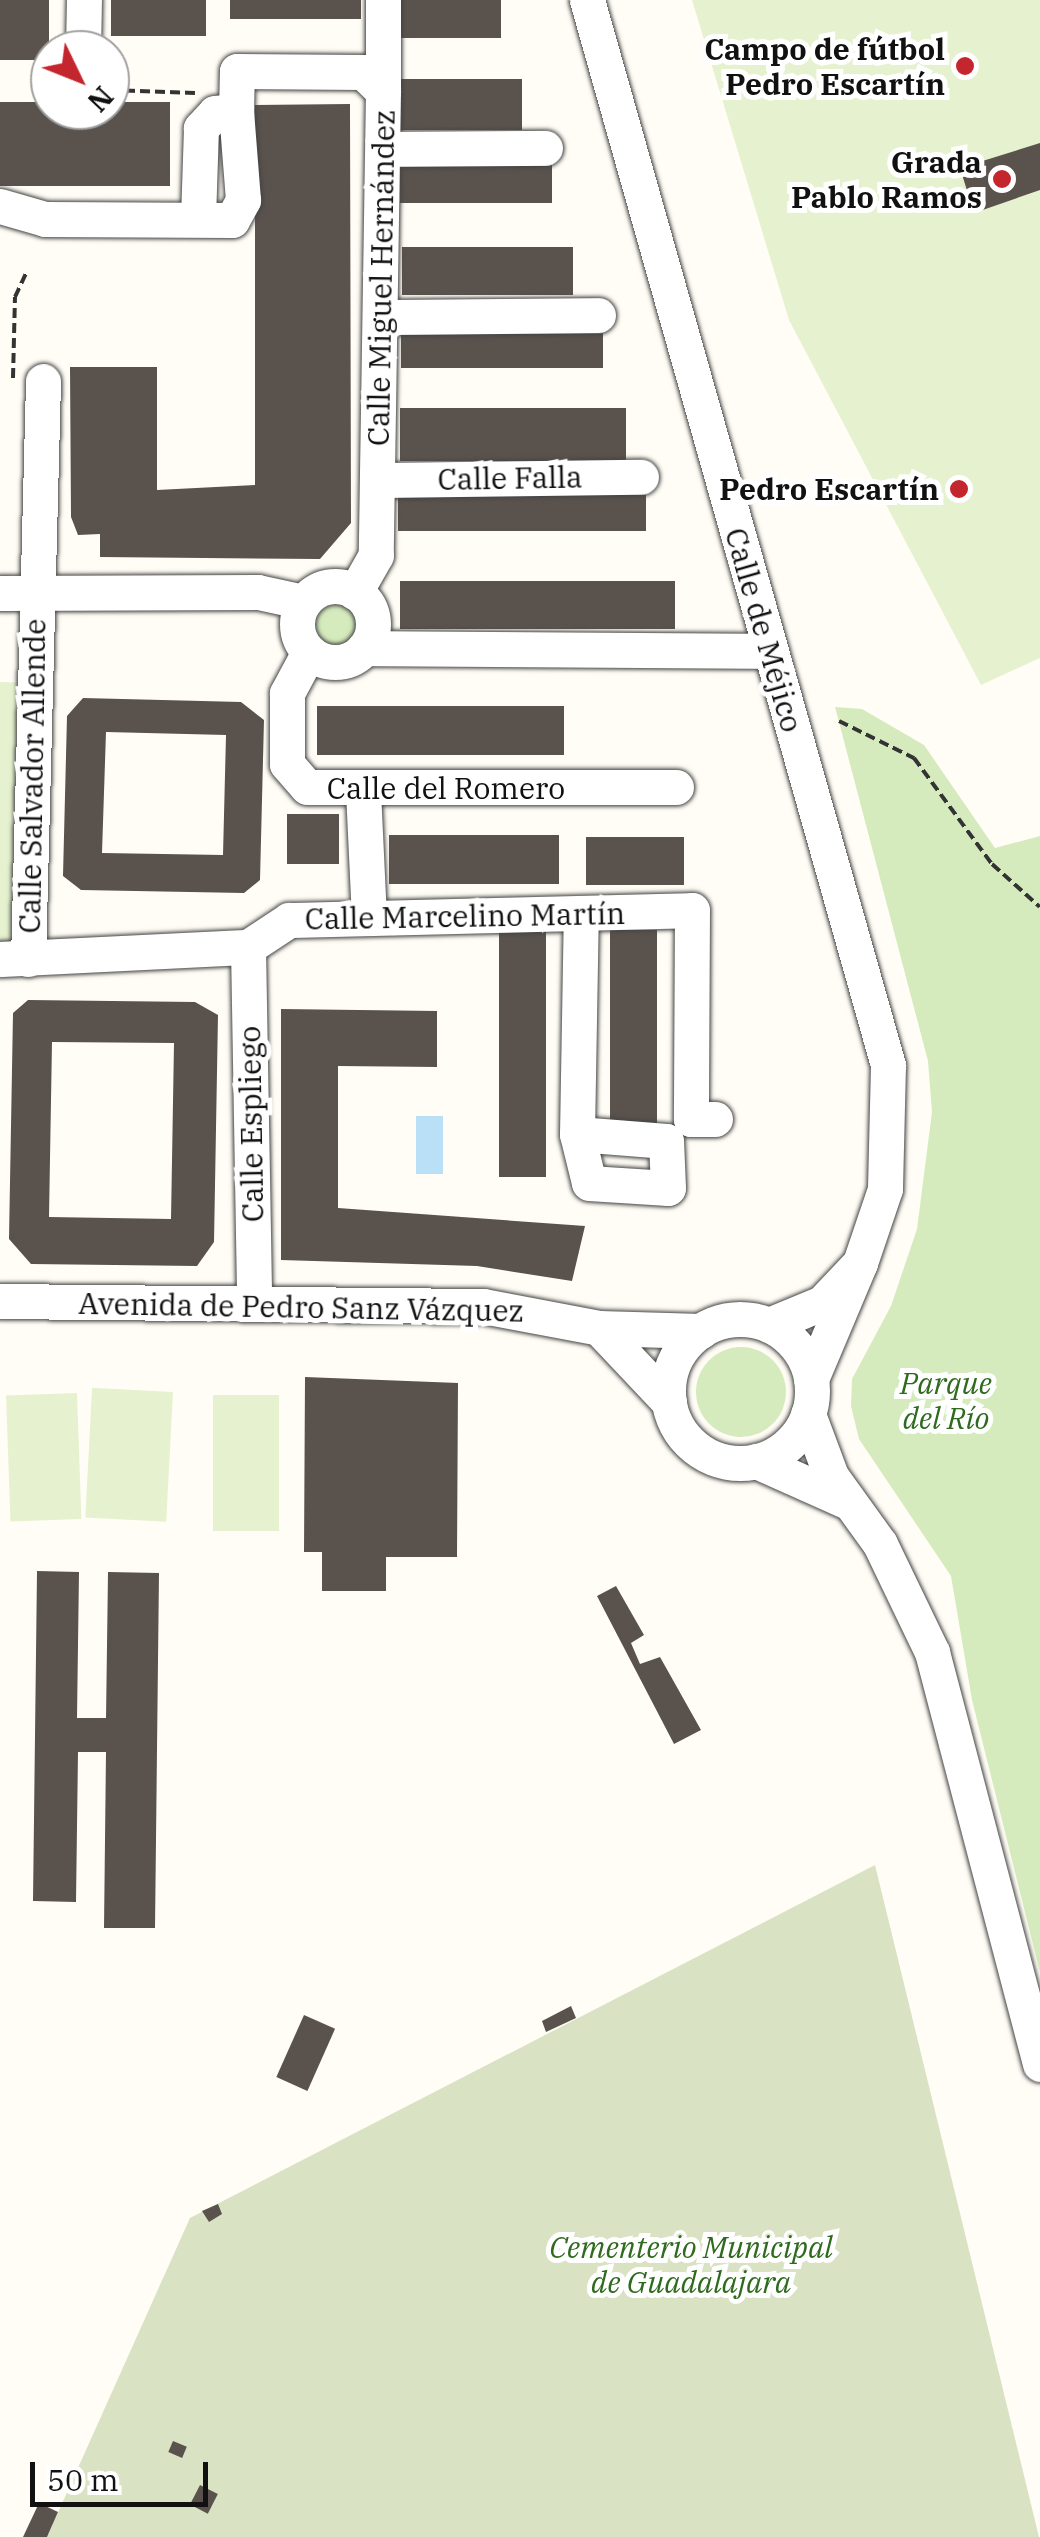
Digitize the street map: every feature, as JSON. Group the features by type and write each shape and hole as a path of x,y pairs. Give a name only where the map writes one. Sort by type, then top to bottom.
{"street":[{"path":"83,30 84,0"},
{"path":"383,0 383,91"},
{"name":"Calle de Méjico","path":"587,0 888,1064 884,1189 809,1396"},
{"name":"Calle Miguel Hernández","path":"236,103 237,70 363,72 383,91 379,480 374,566 355,592"},
{"path":"0,206 45,219 239,214 236,103"},
{"path":"384,148 545,148"},
{"path":"381,316 598,315"},
{"name":"Calle Salvador Allende","path":"14,959 36,594 28,385"},
{"name":"Calle Falla","path":"379,480 641,477"},
{"path":"0,593 258,592 304,602 334,586 355,592 372,618 364,648"},
{"path":"304,602 297,628 308,652 337,662 364,648 770,651"},
{"name":"Calle del Romero","path":"308,652 287,693 290,774 307,788 363,791 676,786"},
{"path":"363,791 369,916"},
{"name":"Calle Marcelino Martín","path":"248,947 289,920 692,910 691,1119 715,1119"},
{"path":"577,1134 581,913"},
{"path":"14,959 127,960 197,943 248,947"},
{"name":"Calle Espliego","path":"248,947 254,1301"},
{"name":"Calle de Méjico","path":"769,1326 822,1303 860,1263"},
{"name":"Avenida de Pedro Sanz Vázquez","path":"0,1301 484,1306 599,1328 700,1331"},
{"path":"669,1402 671,1370 700,1331 734,1320 769,1326 796,1347 809,1396 847,1501 880,1544 932,1652 1040,2064"},
{"path":"599,1328 669,1402 693,1446 722,1461 756,1462 847,1501"},
{"path":"756,1462 783,1449 809,1396"}],"path":[{"path":"130,92 236,103"},
{"path":"26,270 14,297 28,385"},
{"path":"839,722 914,758 992,864 1040,906"}],"green space":[{"name":"Pedro Escartín","path":"692,0 1040,0 1040,658 981,685 789,320"},
{"path":"336,605 350,611 356,625 350,639 336,645 322,639 316,625 322,611"},
{"path":"0,682 24,683 15,948 0,947"},
{"name":"Parque del Río","path":"835,707 862,709 924,745 995,848 1040,836 1040,1972 972,1700 951,1576 859,1439 851,1406 852,1379 891,1306 917,1229 932,1112 928,1061"},
{"path":"741,1347 773,1360 786,1392 773,1424 741,1437 709,1424 696,1392 709,1360"},
{"path":"92,1388 173,1392 166,1522 85,1518"},
{"path":"77,1393 81,1519 10,1521 6,1395"},
{"path":"213,1395 279,1395 279,1531 213,1531"},
{"name":"Cementerio Municipal de Guadalajara","path":"875,1865 1039,2537 47,2537 190,2218"}],"water":[{"path":"416,1116 443,1116 443,1174 416,1174"}],"building":[{"path":"0,0 49,0 49,30 30,30 30,60 0,60"},
{"path":"111,0 206,0 206,36 130,36 130,30 111,30"},
{"path":"230,0 361,0 361,19 230,19"},
{"path":"396,0 501,0 501,38 396,38"},
{"path":"397,79 522,79 522,130 397,130"},
{"path":"0,102 30,102 30,130 130,130 130,102 170,102 170,186 0,186"},
{"path":"350,104 351,523 320,559 100,557 100,534 78,535 71,517 70,367 157,367 157,490 255,485 255,105"},
{"name":"Grada Pablo Ramos","path":"1040,143 1040,190 974,213 960,168"},
{"path":"400,161 552,161 552,203 400,203"},
{"path":"402,247 573,247 573,295 402,295"},
{"path":"401,325 603,325 603,368 401,368"},
{"path":"400,408 626,408 626,461 400,461"},
{"path":"398,487 646,487 646,531 398,531"},
{"path":"400,581 675,581 675,629 400,629"},
{"path":"83,698 241,702 264,720 260,880 244,893 81,890 63,876 67,716","holes":["106,732 226,735 223,855 102,853"]},
{"path":"317,706 564,706 564,755 317,755"},
{"path":"287,814 339,814 339,864 287,864"},
{"path":"389,835 559,835 559,884 389,884"},
{"path":"586,837 684,837 684,885 586,885"},
{"path":"499,930 546,930 546,1177 499,1177"},
{"path":"610,930 657,930 657,1128 610,1128"},
{"path":"28,1000 195,1002 218,1015 214,1242 197,1266 31,1264 9,1239 13,1013","holes":["52,1042 174,1043 171,1219 49,1217"]},
{"path":"281,1009 437,1011 437,1067 338,1066 338,1208 585,1226 572,1281 477,1266 281,1260"},
{"path":"305,1377 458,1383 457,1557 386,1557 386,1591 322,1591 322,1552 304,1552"},
{"path":"37,1571 79,1572 77,1718 106,1718 108,1572 159,1573 155,1928 104,1928 106,1752 78,1752 76,1902 33,1901"},
{"path":"616,1586 644,1635 631,1643 640,1664 660,1657 701,1730 674,1744 597,1596"},
{"path":"571,2006 576,2018 546,2032 542,2021"},
{"path":"304,2015 335,2029 307,2091 276,2077"},
{"path":"218,2204 222,2214 209,2222 202,2211"},
{"path":"173,2441 187,2447 182,2458 168,2452"},
{"path":"200,2485 218,2494 208,2514 190,2505"},
{"path":"39,2503 58,2512 47,2537 23,2537"}],"place":[{"name":"Campo de fútbol Pedro Escartín","path":"965,66"},
{"name":"Grada Pablo Ramos","path":"1002,179"},
{"name":"Pedro Escartín","path":"959,489"}]}
